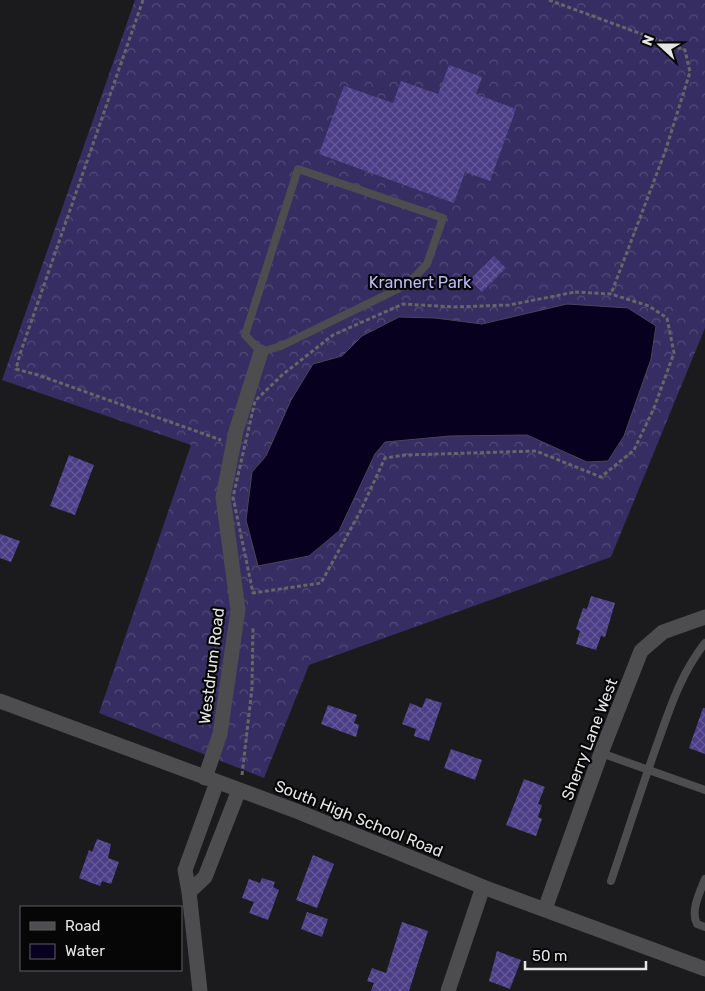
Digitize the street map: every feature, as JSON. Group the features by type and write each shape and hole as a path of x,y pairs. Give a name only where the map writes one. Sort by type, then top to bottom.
{"street":[{"name":"Westdrum Road","path":"189,892 185,870 211,780 220,734 238,610 223,497 236,431 261,352"},
{"name":"Sherry Lane West","path":"545,909 601,754 641,651 663,632 705,617"},
{"name":"South High School Road","path":"0,701 211,780 240,782 299,812 483,887 705,969"},
{"path":"200,991 189,892 206,877 240,782"},
{"path":"448,991 483,887"}],"lane":[{"path":"298,168 443,218 428,264 408,284 281,346 261,352 245,335 298,168"},
{"path":"611,881 678,687 692,660 705,643"},
{"path":"601,754 705,790"},
{"path":"705,879 694,916 698,924 705,927"}],"path":[{"path":"143,0 16,369 38,375 212,437"},
{"path":"549,0 685,50 690,72 665,152 610,294"},
{"path":"253,593 321,583 360,512 385,458 405,455 536,451 601,477 634,450 654,408 674,353 667,318 649,306 610,294 575,292 509,305 454,307 403,304 333,335 282,375 255,401 233,497 253,593 253,603"},
{"path":"240,782 252,688 253,622"}],"green space":[{"name":"Krannert Park","path":"135,0 705,0 705,328 611,557 309,665 264,778 99,713 191,445 2,380"}],"water":[{"path":"567,304 628,308 656,326 651,359 624,436 608,461 587,462 527,435 450,436 385,442 375,454 339,531 309,556 258,566 246,520 252,472 266,456 291,400 313,364 342,356 362,336 399,317 435,318 482,324"}],"building":[{"path":"449,65 482,77 476,94 516,109 490,181 465,172 454,203 319,154 344,86 393,103 401,81 438,94"},
{"path":"494,256 506,268 482,292 470,280"},
{"path":"69,455 94,465 75,515 50,506"},
{"path":"0,534 20,541 11,562 0,558"},
{"path":"591,596 615,603 605,637 601,636 596,650 576,644 580,631 576,629 583,608 587,609"},
{"path":"426,698 442,703 429,741 414,736 416,729 402,724 410,703 422,708"},
{"path":"328,705 357,715 354,723 359,725 356,737 321,724"},
{"path":"703,708 705,708 705,754 689,748"},
{"path":"451,749 482,760 475,780 444,768"},
{"path":"524,779 545,787 538,804 542,805 538,817 542,819 536,836 506,825"},
{"path":"97,839 111,844 108,858 119,862 111,884 102,881 100,886 79,878 89,850 92,852"},
{"path":"313,855 334,864 317,908 296,900"},
{"path":"262,878 275,882 273,887 279,890 268,920 249,913 254,902 242,898 249,879 260,883"},
{"path":"307,912 328,919 322,937 301,929"},
{"path":"402,922 428,931 409,991 371,991 374,983 367,981 372,968 386,973"},
{"path":"497,951 521,960 510,989 489,981"}]}
